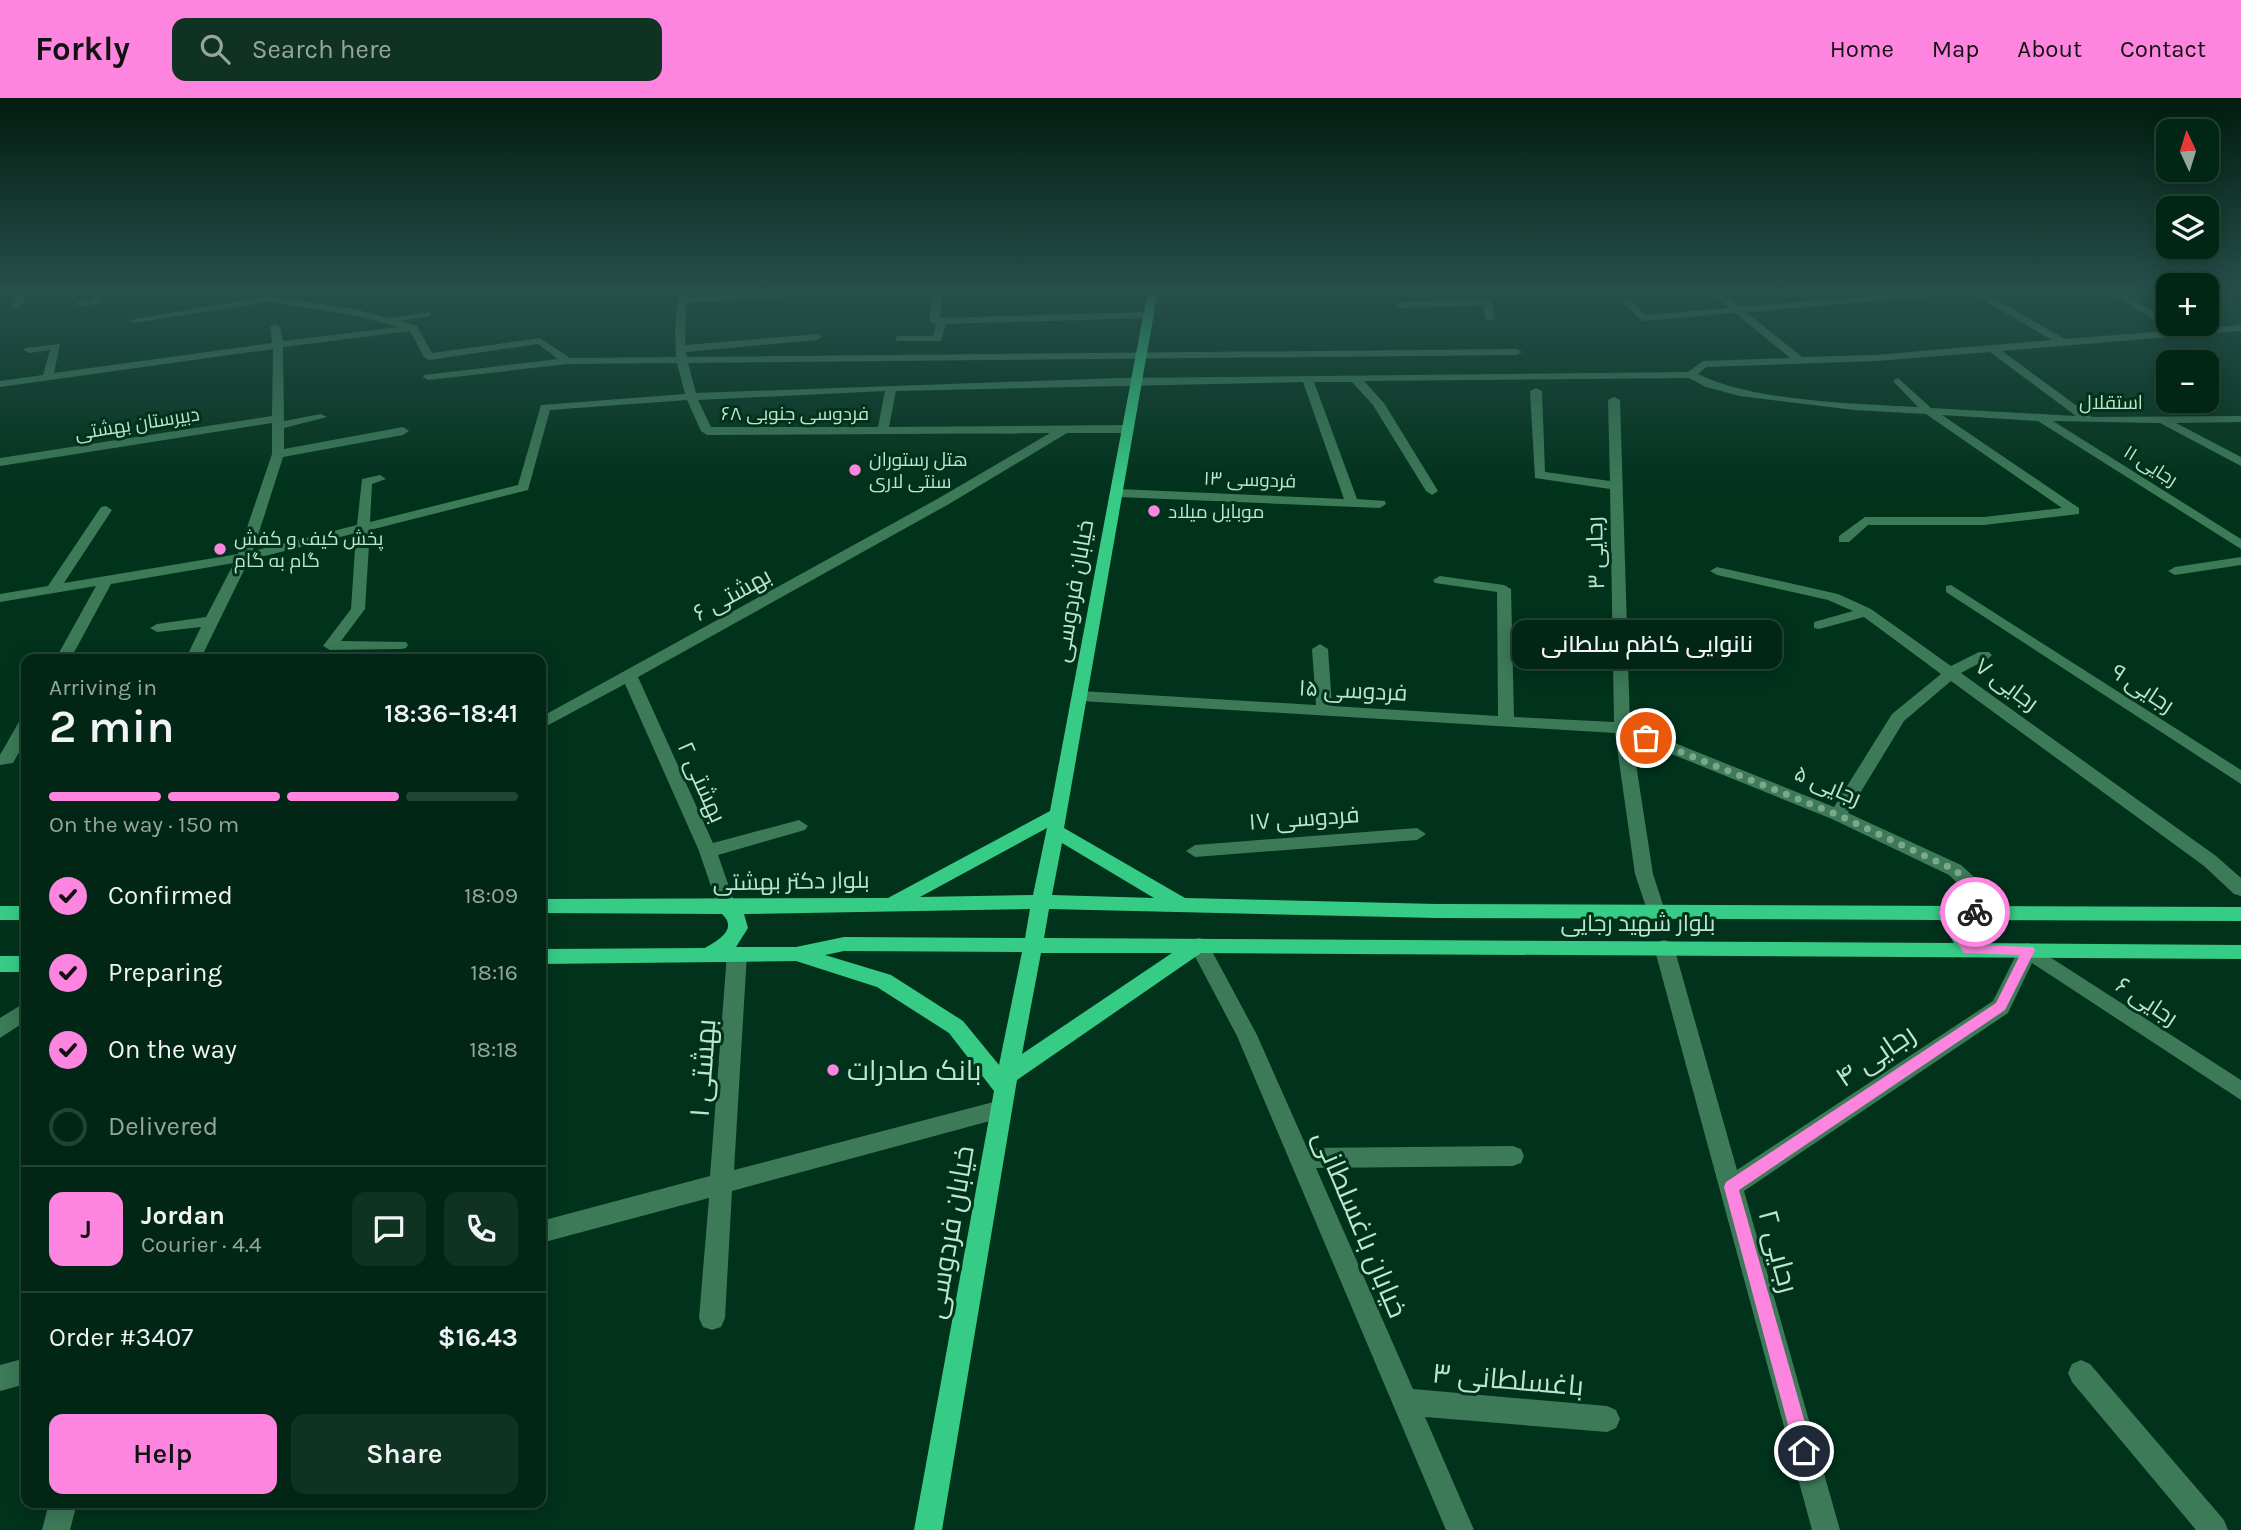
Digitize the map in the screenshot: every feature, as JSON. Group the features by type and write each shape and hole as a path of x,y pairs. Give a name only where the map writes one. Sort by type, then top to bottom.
{"main road":[{"name":"خیابان فردوسی","path":"928,1530 1005,1091 1035,945 1118,493 1126,429 1141,358"},
{"path":"891,904 1057,822 1181,905"},
{"name":"بلوار شهید رجایی","path":"1042,902 1437,911 2241,914"},
{"name":"بلوار دکتر بهشتی","path":"546,906 727,907 1042,902"},
{"path":"710,954 725,947 735,937 740,925 737,914 727,907"},
{"path":"1945,912 1969,950"},
{"path":"0,913 21,913"},
{"path":"546,958 796,954 844,944 1035,945"},
{"name":"بلوار شهید رجایی","path":"1035,945 2241,952"},
{"path":"796,954 884,981 956,1027 1005,1091 1199,945"},
{"path":"0,964 21,964"}],"street":[{"path":"47,377 53,357"},
{"path":"0,384 193,357"},
{"path":"195,654 244,557 278,454 278,357"},
{"path":"561,357 568,362"},
{"path":"681,357 688,395"},
{"path":"428,377 568,362 1215,357"},
{"path":"1795,357 1800,361"},
{"path":"0,598 244,557 524,487 545,407 688,395 891,388 1691,375 1703,364 1874,357"},
{"path":"2003,357 2089,420"},
{"name":"استقلال","path":"1691,375 1710,385 1740,393 1854,407 2089,420 2241,419"},
{"path":"1356,379 1378,403 1432,491"},
{"path":"1308,380 1352,503"},
{"path":"1844,539 1866,521 1984,522 2074,511 1927,410 1898,381"},
{"path":"883,430 891,388"},
{"path":"1536,391 1539,475 1616,486"},
{"name":"فردوسی جنوبی ۶۸","path":"688,395 707,431 1126,429"},
{"name":"رجایی ۳","path":"1615,400 1622,728 1644,874 1656,911"},
{"name":"دبیرستان بهشتی","path":"0,462 321,417"},
{"name":"رجایی ۱۱","path":"2041,418 2241,545"},
{"path":"2163,420 2241,462"},
{"name":"بهشتی ۶","path":"546,721 944,501 1063,430"},
{"path":"278,454 403,431"},
{"path":"380,479 366,482 358,609 330,646 401,645"},
{"name":"فردوسی ۱۳","path":"1118,493 1380,504"},
{"path":"53,589 106,510"},
{"path":"2175,571 2241,561"},
{"name":"رجایی ۷","path":"1717,571 1833,597 1866,612 2210,861 2233,874 2241,890"},
{"path":"65,654 106,580"},
{"path":"1440,580 1504,589 1506,721"},
{"name":"رجایی ۹","path":"1951,589 2241,778"},
{"path":"1819,625 1866,612"},
{"path":"157,628 212,621"},
{"path":"1320,649 1324,711"},
{"path":"1838,815 1898,718 1952,672 1984,655"},
{"name":"بهشتی ۲","path":"630,677 708,850 727,907"},
{"name":"فردوسی ۱۵","path":"1081,696 1622,728"},
{"name":"رجایی ۵","path":"1622,728 1838,815 1955,870 2001,913"},
{"path":"0,760 7,759 21,733"},
{"path":"708,850 799,826"},
{"name":"فردوسی ۱۷","path":"1195,851 1418,834"},
{"name":"خیابان باغسلطانی","path":"1199,945 1247,1035 1461,1530"},
{"name":"رجایی ۲","path":"1664,947 1826,1530"},
{"name":"رجایی ۴","path":"1731,1187 2001,1007 2028,950"},
{"name":"رجایی ۶","path":"2028,950 2241,1091"},
{"name":"بهشتی ۱","path":"712,1318 737,954"},
{"path":"0,1030 21,1014"},
{"path":"546,1231 723,1185 1005,1091"},
{"path":"1300,1158 1513,1156"},
{"path":"0,1378 21,1372"},
{"path":"2081,1373 2214,1530"},
{"name":"باغسلطانی ۳","path":"1405,1402 1607,1419"},
{"path":"57,1530 61,1508"}],"way so far":[{"path":"1646,738 1838,815 1955,870 2001,913 1975,912"}],"place":[{"name":"هتل رستوران سنتی لاری","path":"855,470"},
{"name":"موبایل میلاد","path":"1154,511"},
{"name":"پخش کیف و کفش گام به گام","path":"220,549"},
{"name":"نانوایی کاظم سلطانی","path":"1646,738"},
{"name":"بانک صادرات","path":"833,1070"}],"route":[{"path":"1804,1451 1731,1187 2001,1007 2028,950 1969,950 1945,912 1975,912"}]}
